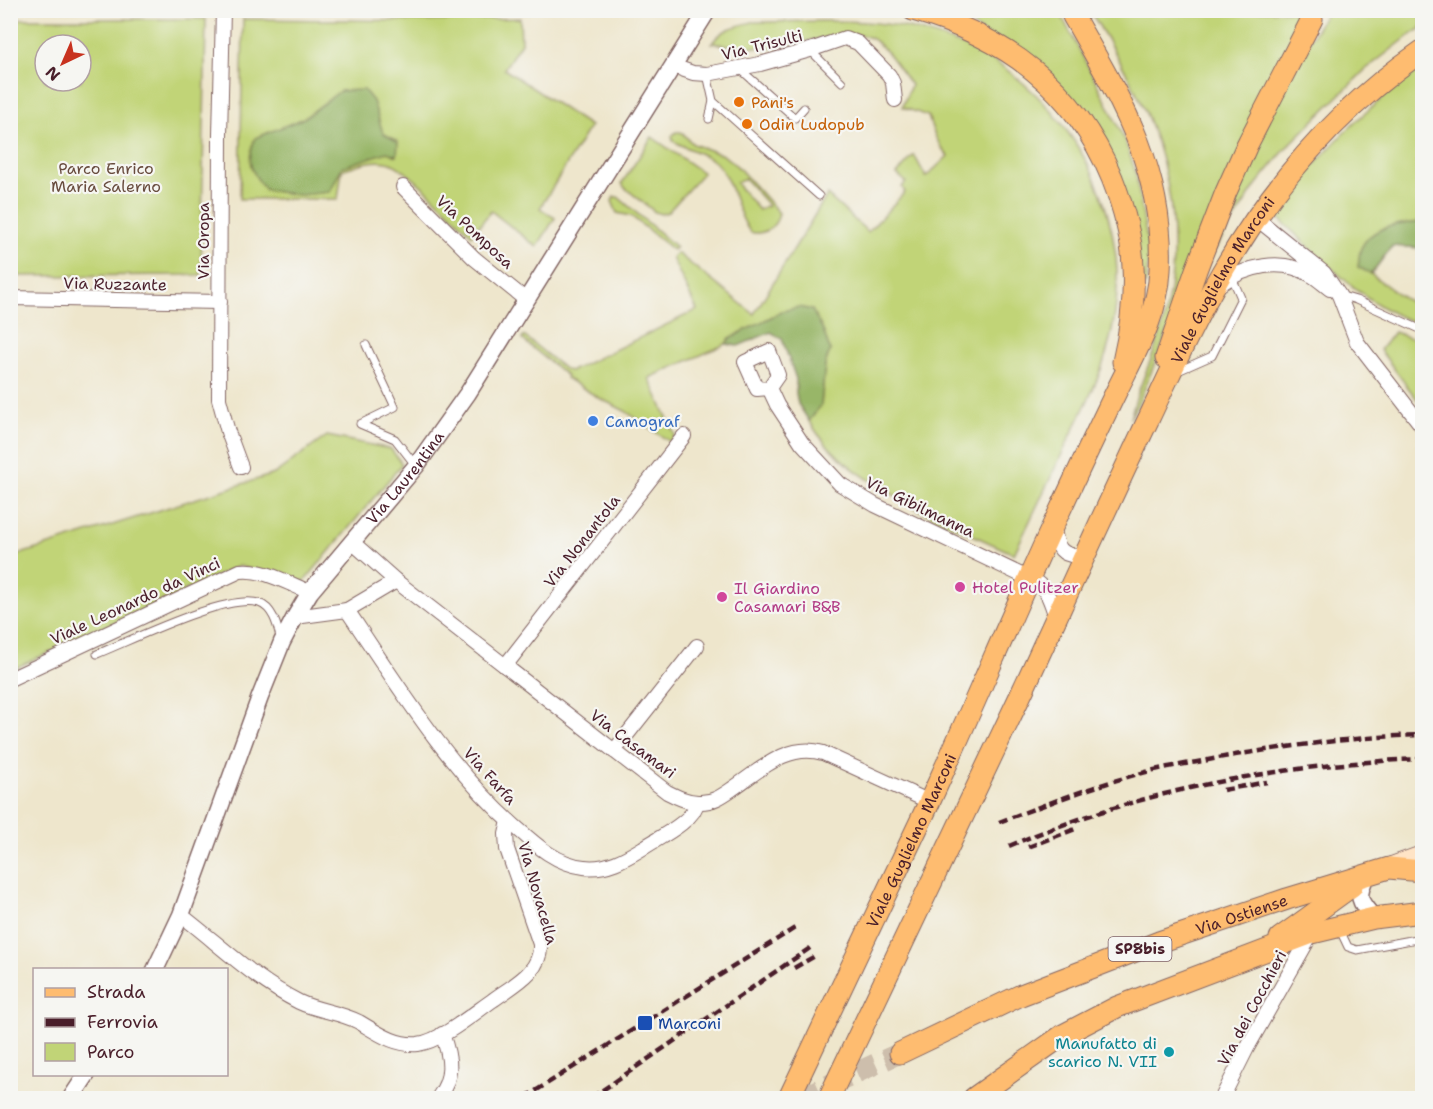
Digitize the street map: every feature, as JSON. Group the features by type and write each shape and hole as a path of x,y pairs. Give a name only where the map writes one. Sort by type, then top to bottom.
{"main road":[{"path":"914,10 983,36 1035,70 1071,108 1101,153 1121,202 1130,239 1133,267 1129,328 1117,389"},
{"path":"1073,16 1118,94 1139,138 1153,189 1157,219 1160,257 1157,296 1146,329 1117,389"},
{"path":"1156,403 1169,345 1226,192 1251,136 1312,19"},
{"name":"Viale Guglielmo Marconi","path":"829,1098 1056,617 1083,555 1169,374 1212,290 1229,271 1256,218 1292,168 1327,130 1374,88 1422,51"},
{"name":"Viale Guglielmo Marconi","path":"789,1098 930,802 1053,525 1117,389"},
{"name":"Via Ostiense","path":"900,1053 984,1011 1102,963 1287,899 1389,868 1422,868"},
{"path":"1260,952 1366,876"},
{"path":"974,1098 1046,1045 1095,1017 1131,1001 1312,933 1374,918 1412,913 1422,903"}],"street":[{"name":"Via Oropa","path":"223,10 219,399 241,467"},
{"name":"Via Laurentina","path":"154,968 181,915 282,642 295,617 310,592 416,466 468,393 708,10"},
{"name":"Via Trisulti","path":"673,66 693,73 707,74 740,69 845,38 858,43 889,75 893,83 895,100"},
{"name":"Via Pomposa","path":"404,187 474,258 526,300"},
{"path":"1256,218 1324,273 1339,295 1357,342 1422,426"},
{"path":"1229,271 1252,267 1289,267 1310,274 1339,295"},
{"name":"Via Ruzzante","path":"10,298 220,302"},
{"name":"Via Gibilmanna","path":"769,388 801,443 840,484 875,505 1029,579"},
{"name":"Via Nonantola","path":"505,666 684,436"},
{"path":"1053,525 1059,548 1069,555 1083,555"},
{"name":"Via Casamari","path":"352,542 396,581 668,792 697,802"},
{"name":"Viale Leonardo da Vinci","path":"10,679 240,571 249,570 260,573 310,592"},
{"path":"1029,579 1041,586 1047,593 1056,617"},
{"path":"295,617 347,610 396,581"},
{"name":"Via Farfa","path":"347,610 447,754 468,779 508,821 541,850 561,861 582,867 597,867 619,862 691,816 697,802"},
{"path":"614,751 697,646"},
{"path":"697,802 715,800 785,754 809,750 823,753 930,802"},
{"name":"Via Novacella","path":"181,915 270,985 306,1006 350,1018 384,1038 418,1044 442,1034 528,974 537,964 540,944 507,849 508,821"},
{"path":"1366,876 1360,890 1360,899 1374,918"},
{"name":"Via dei Cocchieri","path":"1222,1098 1247,1048 1312,933"},
{"path":"438,1098 450,1075 450,1061 442,1034"},
{"path":"71,1098 86,1076"}],"lane":[{"path":"810,50 842,82"},
{"path":"740,69 795,118 804,108"},
{"path":"707,74 712,101 709,119"},
{"path":"712,101 819,196"},
{"path":"1169,374 1212,356 1241,298 1229,271"},
{"path":"1339,295 1356,300 1422,330"},
{"path":"366,345 395,407 360,424 395,439 416,466"},
{"path":"97,654 215,606 238,601 259,603 266,607 272,615 282,642"},
{"path":"1338,926 1348,947 1357,950 1422,938"}],"green space":[{"path":"1059,11 1110,109 1135,170 1149,251 1146,284 1140,283 1100,138 969,21 968,16 971,14"},
{"path":"1090,11 1308,12 1130,419 1160,334 1167,305 1172,276 1172,216 1168,187 1152,129 1129,78"},
{"path":"1327,11 1422,11 1422,28 1365,70 1288,146 1256,185 1211,255 1229,205 1284,85"},
{"path":"520,18 521,43 504,69 590,126 540,208 555,218 537,247 491,211 472,235 418,182 395,165 381,161 359,164 342,170 338,199 240,199 243,19 427,21"},
{"name":"Parco Enrico Maria Salerno","path":"10,19 206,19 201,275 11,276"},
{"path":"753,22 880,23 920,31 966,47 998,63 1037,96 1063,126 1084,158 1101,193 1111,230 1117,268 1116,308 1105,358 1087,403 1014,554 920,511 868,480 830,449 809,421 821,405 825,364 830,350 783,311 730,338 726,344 649,378 675,435 670,442 625,411 566,378 567,376 522,339 524,336 566,370 571,371 697,310 672,258 677,253 754,314 827,195 868,232 905,192 902,187 906,182 897,174 914,155 926,177 948,156 938,142 928,116 902,107 911,85 886,51 874,40 860,35 851,35 768,47 712,43 725,31"},
{"path":"1422,68 1422,248 1392,246 1371,274 1422,309 1422,325 1380,306 1361,293 1275,215 1307,173 1342,135 1381,99"},
{"path":"364,90 373,101 383,133 398,142 397,156 387,152 342,167 330,192 300,195 265,190 251,166 251,153 255,138 304,118 340,91"},
{"path":"676,132 681,132 693,144 723,155 738,167 779,213 772,226 760,233 750,232 722,170 702,154 673,141 672,136","holes":["745,179 768,205 759,210 736,183"]},
{"path":"652,137 703,173 668,212 661,214 655,212 622,183"},
{"path":"614,197 618,197 676,247 673,250 631,216 617,213 612,201"},
{"path":"1422,222 1422,248 1392,246 1371,274 1358,267 1361,248 1366,240 1379,230"},
{"path":"799,307 812,310 823,330 830,350 825,365 821,405 809,421 798,404 796,379 782,339 771,332 738,346 726,344 730,338 783,311"},
{"path":"1394,332 1422,342 1422,406 1380,350"},
{"path":"327,436 391,449 402,464 303,583 239,566 11,670 11,557 274,474"}],"tunnel":[{"path":"800,1098 900,1053"}],"railway":[{"path":"999,822 1090,789 1164,768 1294,746 1422,735"},
{"path":"1009,846 1109,809 1211,783 1316,767 1422,759"},
{"path":"1223,790 1267,782"},
{"path":"1028,847 1078,828"},
{"path":"524,1098 795,928"},
{"path":"591,1098 810,948"},
{"path":"794,968 815,956"}],"place":[{"name":"Pani's","path":"739,102"},
{"name":"Odin Ludopub","path":"747,124"},
{"name":"Camograf","path":"593,421"},
{"name":"Hotel Pulitzer","path":"960,587"},
{"name":"Il Giardino Casamari B&B","path":"722,597"},
{"name":"Marconi","path":"645,1023"},
{"name":"Manufatto di scarico N. VII","path":"1169,1052"}]}
